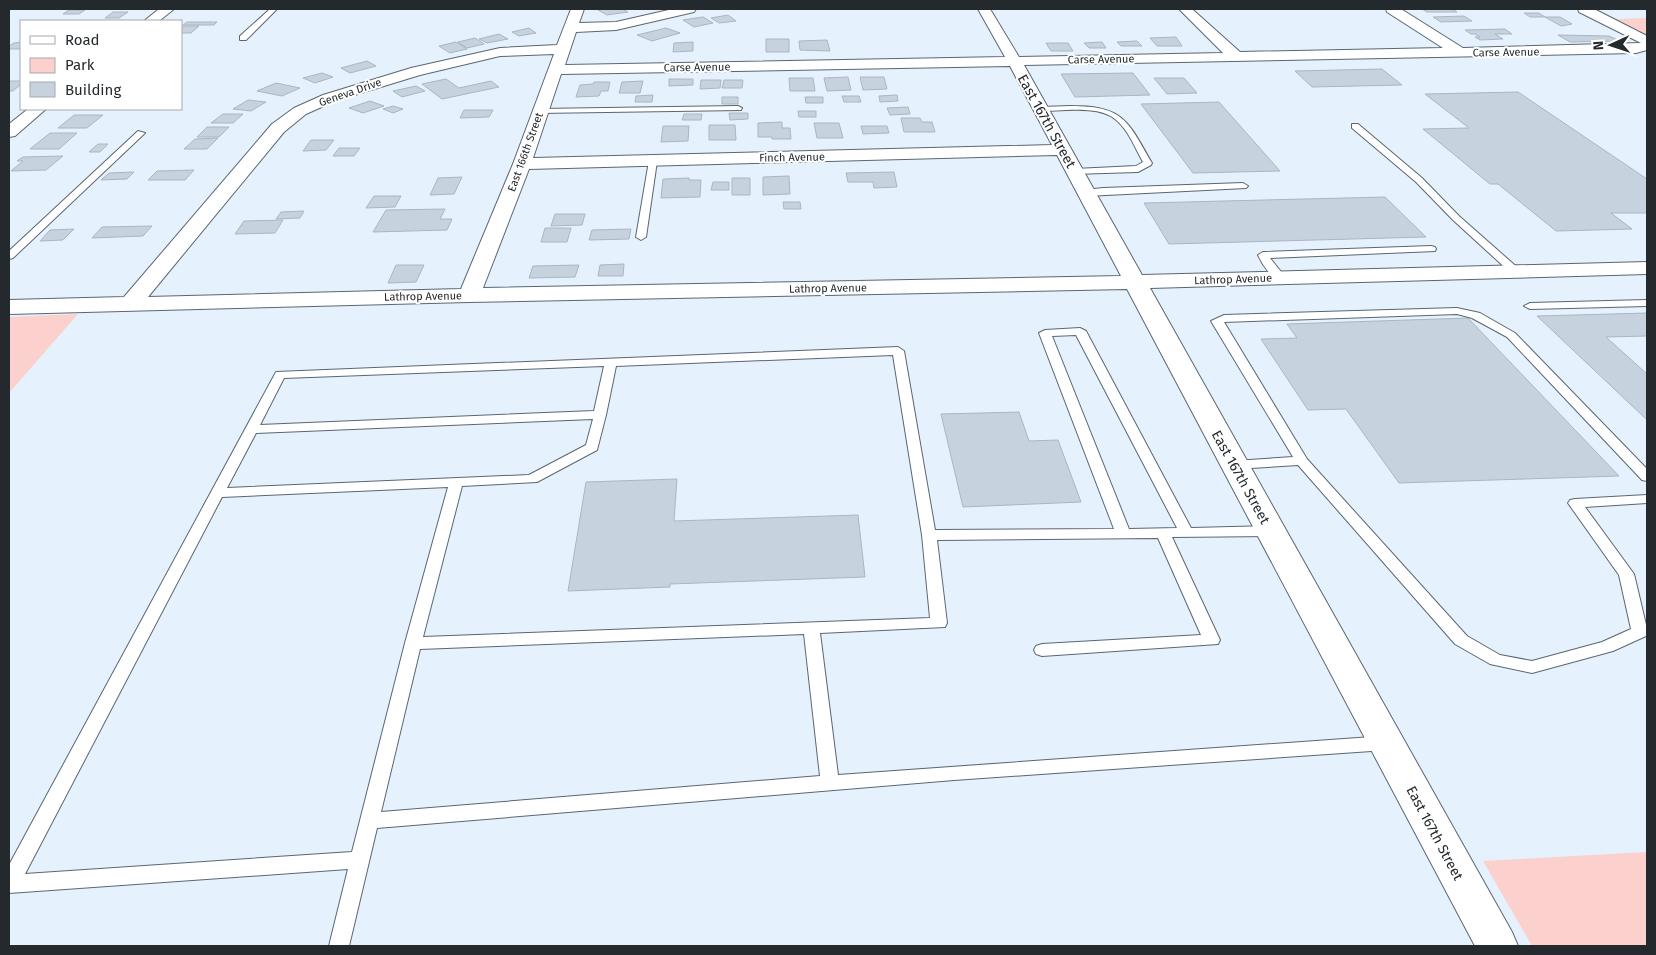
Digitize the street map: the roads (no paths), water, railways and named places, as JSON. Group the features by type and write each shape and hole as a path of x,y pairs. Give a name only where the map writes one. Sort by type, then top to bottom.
{"street":[{"path":"152,20 167,9"},
{"name":"East 166th Street","path":"469,295 522,164 539,111 577,9"},
{"path":"571,28 616,26 689,9"},
{"name":"East 167th Street","path":"984,9 1041,109 1497,946"},
{"path":"1185,9 1236,57"},
{"path":"1392,9 1459,52"},
{"path":"1584,9 1647,41"},
{"name":"Carse Avenue","path":"555,70 1636,49 1647,46"},
{"name":"Geneva Drive","path":"131,303 278,128 300,111 329,98 416,71 500,52 563,49"},
{"path":"9,132 37,110"},
{"name":"Finch Avenue","path":"522,164 653,161 1075,172"},
{"name":"Lathrop Avenue","path":"9,307 469,295 1135,282 1647,268"}],"lane":[{"path":"244,38 274,9"},
{"path":"539,111 738,108"},
{"path":"1041,109 1085,108 1112,114 1117,117 1148,163 1138,169 1075,172"},
{"path":"1355,126 1419,180 1456,218 1515,271"},
{"path":"9,256 141,133"},
{"path":"641,237 653,161"},
{"path":"1075,172 1103,191 1243,186"},
{"path":"1281,278 1267,263 1263,255 1431,249"},
{"path":"1530,306 1647,303"},
{"path":"1647,477 1511,336 1476,315 1456,311 1224,318 1217,320 1302,461 1461,640 1496,660 1532,667 1607,647 1640,632 1626,574 1575,503 1647,499"},
{"path":"1123,533 1046,333 1080,331 1187,533"},
{"path":"9,884 280,375 898,351 929,535 939,623 413,643"},
{"path":"217,493 532,479 592,446 611,362"},
{"path":"250,430 600,415"},
{"path":"1234,465 1302,461"},
{"path":"339,946 413,643 456,482"},
{"path":"929,535 1272,531"},
{"path":"1042,650 1212,640 1186,588 1163,533"},
{"path":"811,628 830,783"},
{"path":"369,820 830,783 1387,743"},
{"path":"9,884 360,860"}]}
